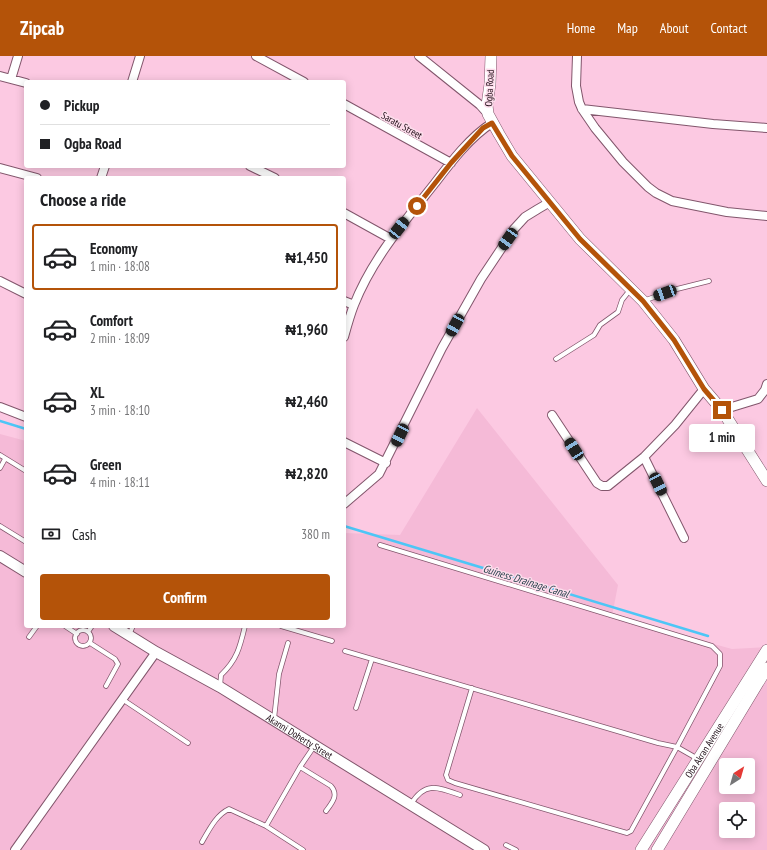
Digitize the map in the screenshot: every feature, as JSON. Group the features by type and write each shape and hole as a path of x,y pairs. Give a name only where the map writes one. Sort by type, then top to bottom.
{"main road":[{"name":"Ogba Road","path":"490,118 488,98 491,56"},
{"path":"490,118 512,156 580,239 643,301 674,340 704,389 722,410 767,480"},
{"name":"Oba Akran Avenue","path":"641,850 767,650"},
{"name":"Oba Akran Avenue","path":"657,850 767,668"}],"street":[{"path":"11,79 18,56"},
{"path":"133,80 140,56"},
{"path":"256,56 300,80"},
{"path":"346,331 354,305 370,271 391,239 451,163 483,128 490,118 480,105 419,56"},
{"path":"577,56 576,86 578,102 595,128 623,162 648,187 672,201 726,212 767,216"},
{"path":"0,76 24,82"},
{"name":"Saratu Street","path":"346,105 451,163"},
{"path":"582,109 713,124 767,128"},
{"path":"0,168 30,176"},
{"path":"254,168 271,176"},
{"path":"346,502 379,474 386,463 442,348 480,279 514,229 525,218 550,202"},
{"path":"346,214 391,239"},
{"path":"0,281 24,293"},
{"path":"346,302 354,305"},
{"path":"722,410 758,399 765,390 767,384"},
{"path":"552,416 597,482 602,486 608,486 644,457 675,425 704,389"},
{"path":"0,407 24,416"},
{"path":"346,443 386,463"},
{"path":"644,457 684,538"},
{"path":"0,556 24,571"},
{"name":"Akanni Doherty Street","path":"121,628 131,631 156,652 220,687 484,850"},
{"path":"14,850 156,652"}],"lane":[{"path":"643,301 676,289 709,281"},
{"path":"556,359 596,333 600,325 618,312 622,300 631,289"},
{"path":"0,456 24,471"},
{"path":"0,468 5,459"},
{"path":"0,526 24,541"},
{"path":"380,545 712,646 720,654 720,666 631,831 627,833 622,833 455,784 448,780 446,774 472,688"},
{"path":"29,638 36,628"},
{"path":"68,628 77,634"},
{"path":"88,632 91,628"},
{"path":"220,687 221,675 233,663 237,656 244,628"},
{"path":"288,628 332,641"},
{"path":"77,634 82,631 88,632"},
{"path":"88,632 91,637 90,643"},
{"path":"77,634 76,640 79,645 85,646 90,643"},
{"path":"90,643 115,659 118,664 106,686"},
{"path":"274,721 279,674 288,643"},
{"path":"346,651 658,743 677,747 698,759"},
{"path":"356,708 372,659"},
{"path":"122,699 188,743"},
{"path":"266,826 300,767 315,745"},
{"path":"300,767 331,786 334,790 335,796 326,811"},
{"path":"411,805 417,795 424,790 434,788 460,795"},
{"path":"202,842 223,812 229,809 266,826 303,850"},
{"path":"506,845 516,850"}],"shaded area":[{"path":"477,408 618,585 612,616 732,649 767,647 767,850 0,850 0,434 24,440 24,628 346,628 346,533 400,535"}],"waterway":[{"name":"Guiness Drainage Canal","path":"0,421 24,428"},
{"name":"Guiness Drainage Canal","path":"346,527 708,636"}],"route":[{"path":"417,206 451,163 483,128 492,123 512,156 580,239 643,301 674,340 704,389 722,410"}]}
